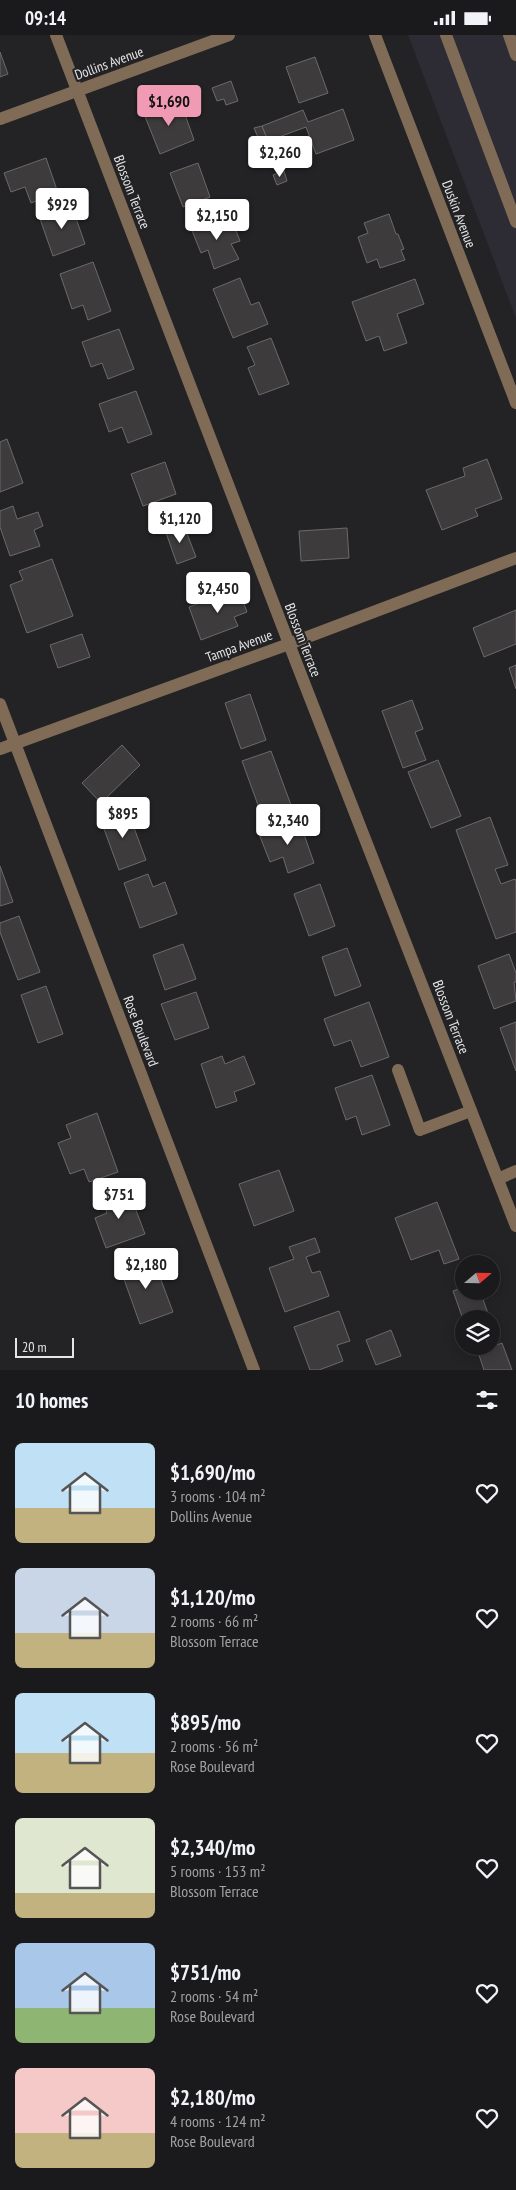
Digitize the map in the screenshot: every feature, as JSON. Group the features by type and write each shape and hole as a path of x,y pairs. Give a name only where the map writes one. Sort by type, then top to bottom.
{"street":[{"name":"Blossom Terrace","path":"56,35 289,644 516,1226"},
{"name":"Dollins Avenue","path":"0,119 229,35"},
{"name":"Duskin Avenue","path":"375,35 516,403"},
{"path":"446,35 516,222"},
{"path":"509,35 516,55"},
{"name":"Tampa Avenue","path":"0,749 289,644 516,558"},
{"name":"Rose Boulevard","path":"0,704 254,1370"},
{"path":"398,1070 420,1131 471,1111"},
{"path":"498,1179 516,1171"}],"shaded area":[{"path":"408,35 516,35 516,318"}],"building":[{"path":"0,52 8,74 0,77"},
{"path":"315,57 328,93 299,103 286,67"},
{"path":"231,81 238,101 226,105 224,99 217,101 212,88"},
{"path":"180,100 194,140 160,154 144,114"},
{"path":"343,109 354,140 316,154 306,127 268,141 262,126 303,110 308,122"},
{"path":"262,126 267,139 260,142 254,128"},
{"path":"46,158 58,193 31,203 25,187 11,192 4,173"},
{"path":"198,163 210,197 183,207 170,173"},
{"path":"284,171 287,181 277,185 273,175"},
{"path":"71,204 85,244 53,256 39,216"},
{"path":"389,214 404,249 401,250 405,260 380,268 377,259 367,263 358,237 368,233 364,223"},
{"path":"215,217 221,225 232,220 240,241 231,244 239,259 214,269 208,250 201,253 191,228"},
{"path":"93,262 111,311 88,320 83,305 72,309 60,274"},
{"path":"240,278 251,305 259,302 268,324 233,338 213,289"},
{"path":"415,279 424,304 397,314 407,343 384,351 379,336 366,341 352,302"},
{"path":"119,329 134,369 108,379 102,363 91,367 82,342"},
{"path":"271,338 289,384 259,395 248,368 255,365 247,347"},
{"path":"136,391 152,434 128,443 122,427 109,432 99,404"},
{"path":"7,439 23,483 0,492 0,442"},
{"path":"487,459 502,499 475,509 478,516 442,530 426,490 465,476 463,468"},
{"path":"165,462 176,494 143,506 131,474"},
{"path":"13,506 17,519 38,512 43,526 34,530 40,546 10,556 0,527 0,511"},
{"path":"183,523 196,557 177,564 165,530"},
{"path":"347,528 349,558 301,561 299,531"},
{"path":"52,559 73,616 27,633 10,585 23,580 19,571"},
{"path":"238,588 247,612 234,617 238,626 201,640 189,607"},
{"path":"516,610 516,644 484,657 473,628"},
{"path":"82,634 90,657 58,668 50,645"},
{"path":"516,665 516,689 509,668"},
{"path":"250,694 266,740 241,749 225,703"},
{"path":"412,700 423,729 415,732 426,760 403,768 382,711"},
{"path":"122,745 140,765 101,803 82,783"},
{"path":"271,751 291,805 262,816 242,761"},
{"path":"438,760 461,816 431,828 408,772"},
{"path":"127,809 146,860 119,870 100,818"},
{"path":"490,817 508,865 495,869 501,884 515,879 516,881 516,932 496,939 456,830"},
{"path":"299,820 314,863 288,873 283,857 270,862 259,834"},
{"path":"0,866 13,902 0,906"},
{"path":"148,874 153,887 165,882 177,914 140,928 124,883"},
{"path":"320,884 335,926 309,936 294,894"},
{"path":"19,916 40,972 18,980 0,932 0,923"},
{"path":"183,944 196,979 165,990 153,955"},
{"path":"347,948 361,986 335,996 322,957"},
{"path":"509,954 516,973 516,982 514,982 516,1001 494,1009 478,966"},
{"path":"46,986 63,1034 38,1043 21,995"},
{"path":"196,992 209,1028 175,1040 161,1004"},
{"path":"369,1002 389,1057 361,1067 351,1040 334,1046 324,1019"},
{"path":"516,1022 516,1071 500,1028"},
{"path":"222,1056 225,1064 244,1056 255,1084 234,1092 237,1101 216,1108 201,1064"},
{"path":"372,1075 390,1125 362,1135 356,1116 346,1120 335,1088"},
{"path":"97,1113 118,1172 89,1182 84,1169 70,1174 58,1143 71,1138 66,1125"},
{"path":"279,1170 294,1211 254,1226 239,1184"},
{"path":"128,1189 145,1234 106,1248 95,1218 107,1213 102,1199"},
{"path":"437,1202 457,1255 455,1255 455,1260 444,1264 439,1250 411,1260 395,1218"},
{"path":"315,1238 320,1252 306,1257 312,1273 320,1271 329,1296 285,1312 269,1268 294,1259 289,1247"},
{"path":"152,1256 173,1312 140,1324 120,1268"},
{"path":"456,1300 483,1300 487,1310 460,1310"},
{"path":"339,1311 350,1341 337,1345 343,1361 319,1370 310,1370 294,1327"},
{"path":"391,1330 401,1356 376,1365 366,1340"},
{"path":"502,1343 512,1370 484,1370 479,1355 500,1355 500,1344"}]}
